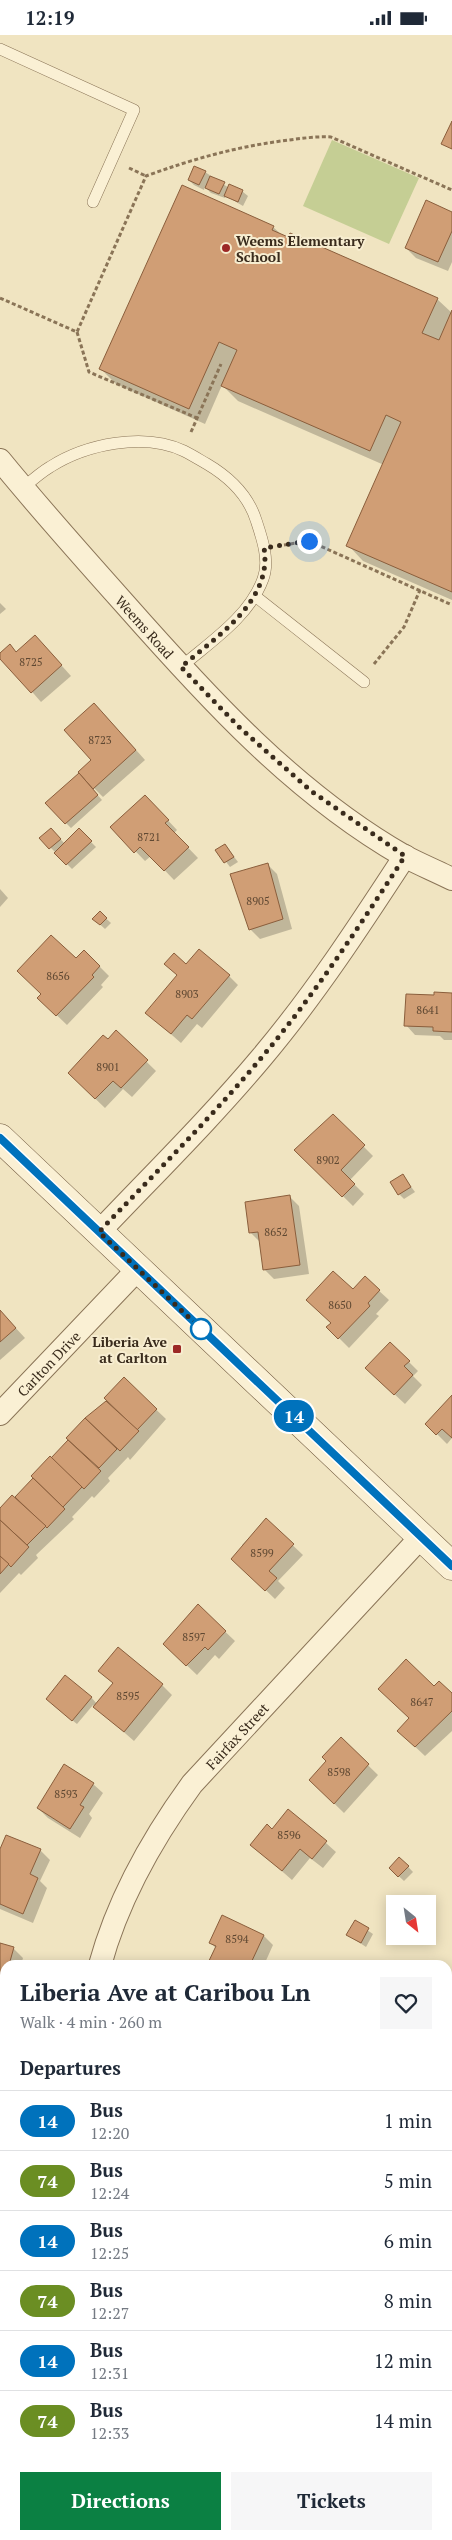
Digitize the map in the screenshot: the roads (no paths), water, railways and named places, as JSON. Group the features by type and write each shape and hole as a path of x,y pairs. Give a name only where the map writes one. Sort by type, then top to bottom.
{"main road":[{"path":"0,1138 452,1566"}],"street":[{"name":"Weems Road","path":"0,460 181,667 239,727 311,791 405,856 452,879"},
{"path":"99,1232 223,1102 263,1057 350,941 405,856"},
{"name":"Carlton Drive","path":"0,1414 138,1269"},
{"name":"Fairfax Street","path":"101,1960 105,1945 129,1887 162,1826 192,1783 421,1537"}],"lane":[{"path":"0,49 134,110 93,202"},
{"path":"23,488 50,467 74,455 115,443 142,441 183,450 228,478 244,495 254,512 264,548 266,559 264,578 255,596 230,625 181,667"},
{"path":"255,596 363,681"}],"place":[{"name":"Weems Elementary School","path":"226,248"},
{"name":"Liberia Ave at Carlton","path":"177,1349"}]}
